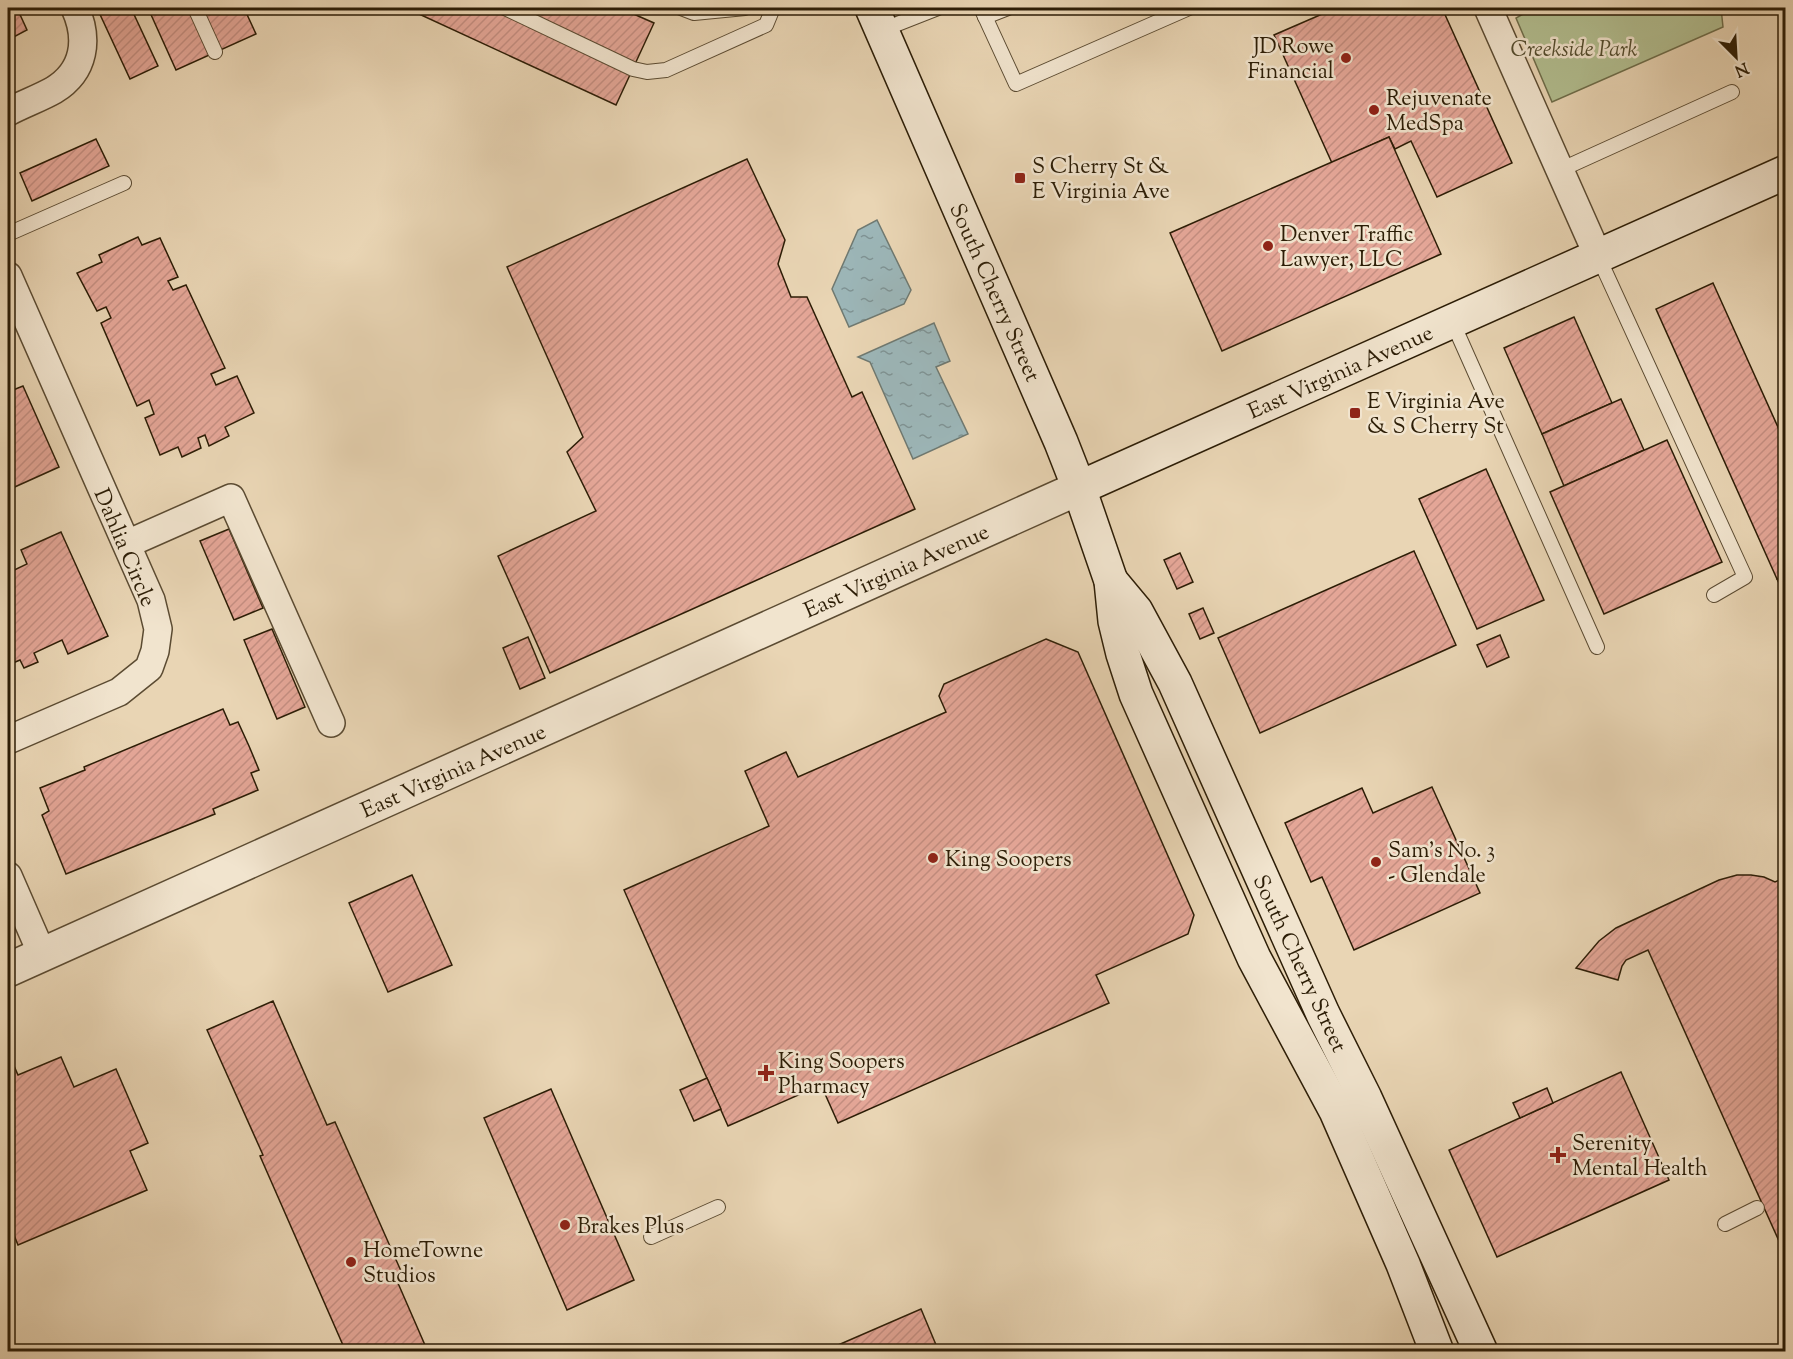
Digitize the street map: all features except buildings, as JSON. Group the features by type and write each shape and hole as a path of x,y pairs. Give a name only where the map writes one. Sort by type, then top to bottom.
{"main road":[{"name":"South Cherry Street","path":"877,19 1079,488 1111,581 1115,621 1123,654 1137,694 1254,958 1336,1111 1403,1264 1437,1352"},
{"name":"East Virginia Avenue","path":"8,970 1785,172"},
{"name":"South Cherry Street","path":"1111,581 1136,611 1175,683 1323,1014 1365,1098 1481,1352"}],"street":[{"path":"8,112 55,90 78,68 83,48 83,35 79,15 75,8"},
{"path":"1488,8 1598,256"},
{"name":"Dahlia Circle","path":"8,276 16,320 127,544 151,600 158,629 155,651 149,668 119,692 8,740"},
{"path":"127,544 231,498 331,723"},
{"path":"8,876 42,954"}],"lane":[{"path":"195,8 215,52"},
{"path":"505,8 633,69 647,72 666,70 765,25 773,8"},
{"path":"681,8 694,13 745,8"},
{"path":"877,19 938,8"},
{"path":"1008,8 983,12 1016,84 1190,8"},
{"path":"1560,170 1732,92"},
{"path":"8,234 124,183"},
{"path":"1598,256 1745,577 1713,596"},
{"path":"1452,321 1597,647"},
{"path":"651,1237 718,1207"},
{"path":"1725,1224 1757,1208"}],"green space":[{"name":"Creekside Park","path":"1534,8 1721,8 1723,27 1552,102 1516,18"}],"water":[{"path":"877,220 911,290 904,304 849,327 832,289 858,230"},
{"path":"934,323 950,361 936,367 968,434 913,459 870,362 858,357"}],"place":[{"name":"JD Rowe Financial","path":"1346,58"},
{"name":"Rejuvenate MedSpa","path":"1374,110"},
{"name":"S Cherry St & E Virginia Ave","path":"1020,178"},
{"name":"Denver Traffic Lawyer, LLC","path":"1268,246"},
{"name":"E Virginia Ave & S Cherry St","path":"1355,413"},
{"name":"King Soopers","path":"933,858"},
{"name":"Sam's No. 3 - Glendale","path":"1376,862"},
{"name":"King Soopers Pharmacy","path":"766,1073"},
{"name":"Serenity Mental Health","path":"1558,1155"},
{"name":"Brakes Plus","path":"565,1225"},
{"name":"HomeTowne Studios","path":"351,1262"}]}
